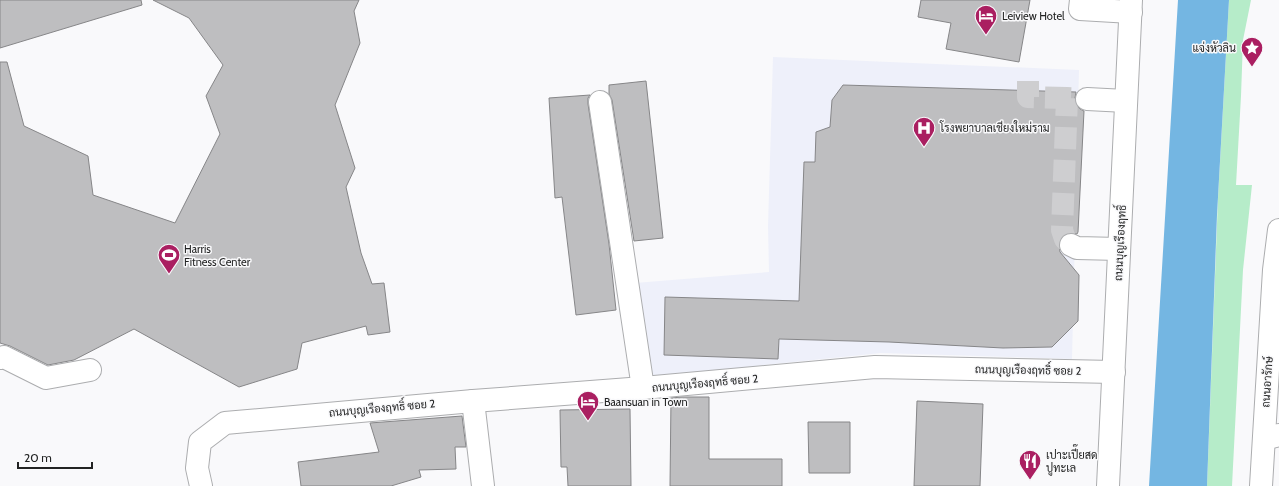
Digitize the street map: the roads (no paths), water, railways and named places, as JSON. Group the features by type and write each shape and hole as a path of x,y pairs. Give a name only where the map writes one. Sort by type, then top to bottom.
{"street":[{"path":"1081,0 1080,9 1131,6"},
{"name":"ถนนบุญเรืองฤทธิ์","path":"1108,486 1131,6"},
{"path":"1088,99 1126,100"},
{"path":"600,102 642,388"},
{"name":"ถนนอารักษ์","path":"1261,486 1271,437 1274,270 1279,230"},
{"path":"1071,245 1077,248 1119,249"},
{"path":"0,358 4,357 46,378 90,370"},
{"name":"ถนนบุญเรืองฤทธิ์ ซอย 2","path":"201,486 197,468 200,442 225,423 875,367 1114,372"},
{"path":"473,401 483,486"}],"water":[{"path":"1178,0 1229,0 1217,215 1207,486 1149,486"}],"tunnel":[{"path":"1028,81 1028,97 1067,98"},
{"path":"1071,245 1065,239 1062,230 1067,98 1087,99"}],"place":[{"name":"Leiview Hotel","path":"986,36"},
{"name":"แจ่งหัวลิน","path":"1252,68"},
{"name":"โรงพยาบาลเชียงใหม่ราม","path":"924,148"},
{"name":"Harris Fitness Center","path":"169,274"},
{"name":"Baansuan in Town","path":"588,422"},
{"name":"เปาะเปี๊ยสด ปูทะเล","path":"1030,480"}]}
